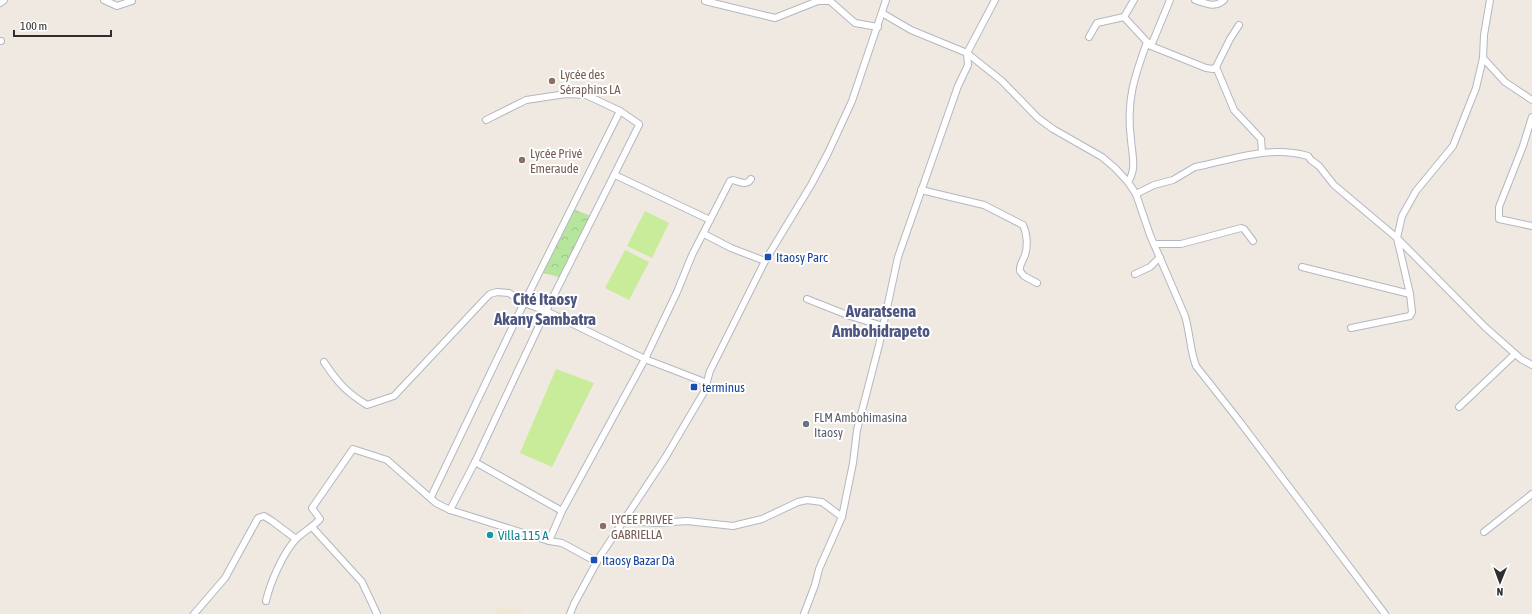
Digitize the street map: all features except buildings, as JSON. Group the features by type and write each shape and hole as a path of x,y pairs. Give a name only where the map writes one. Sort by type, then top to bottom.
{"street":[{"path":"0,3 4,0"},
{"path":"104,0 117,6 132,1"},
{"path":"705,0 705,2 775,18 818,1 830,1 855,22 878,27"},
{"path":"570,614 597,562 681,431 704,392 710,371 765,261 811,185 828,153 852,101 886,0"},
{"path":"804,614 815,585 819,569 842,517 853,463 857,430 883,326 898,257 958,86 968,65 967,53 995,0"},
{"path":"1089,37 1098,23 1124,17 1134,0"},
{"path":"1128,182 1132,177 1134,164 1129,125 1131,90 1149,44 1170,0"},
{"path":"1195,0 1215,5 1220,4 1224,0"},
{"path":"1351,328 1410,316 1412,312 1410,294 1397,238 1402,216 1416,191 1453,146 1476,88 1483,58 1484,35 1490,0"},
{"path":"882,13 911,30 967,53 1002,81 1038,118 1068,139 1102,157 1128,182 1136,194 1142,216 1185,316 1192,356 1196,366 1237,418 1384,614"},
{"path":"1124,17 1149,44 1206,68 1214,69 1239,25"},
{"path":"1483,58 1505,82 1532,100"},
{"path":"1216,67 1234,110 1261,139 1262,152"},
{"path":"450,510 475,462 546,311 639,126 639,124 620,111 586,95 566,94 526,100 486,120"},
{"path":"431,497 524,303 620,111"},
{"path":"1532,117 1523,146 1499,207 1499,219 1532,226"},
{"path":"1136,194 1154,185 1173,180 1195,167 1262,152 1280,152 1308,156 1319,166 1334,185 1397,238 1485,327 1515,354 1532,365"},
{"path":"615,175 710,220"},
{"path":"549,541 562,512 645,359 677,292 692,255 730,181 733,180 746,184 749,183 751,179"},
{"path":"921,190 984,205 1023,225 1025,231 1026,250 1020,264 1020,271 1024,276 1037,283"},
{"path":"1154,244 1181,244 1237,229 1244,229 1253,241"},
{"path":"704,234 731,248 765,261"},
{"path":"1135,274 1150,266 1160,257"},
{"path":"1302,267 1410,294"},
{"path":"324,362 337,382 353,396 367,405 380,402 394,396 490,294 497,292 509,293 524,303 546,311 645,359 707,383"},
{"path":"807,299 850,316 883,326"},
{"path":"1459,407 1515,354"},
{"path":"266,601 271,582 296,539 320,519 312,508 353,449 387,460 391,465 431,497 436,503 450,510 549,541 562,543 597,562"},
{"path":"475,462 562,512"},
{"path":"1484,532 1532,494"},
{"path":"624,521 658,523 687,521 733,526 762,519 798,502 807,500 822,502 842,517"},
{"path":"194,614 225,578 258,518 264,516 296,539"},
{"path":"312,527 362,582 377,614"}],"shaded area":[{"path":"496,608 523,610 521,614 495,614"}],"green space":[{"path":"573,209 591,216 562,278 541,272"},
{"path":"645,211 669,223 652,258 627,246"},
{"path":"625,250 649,262 629,300 605,288"},
{"path":"556,369 594,383 552,467 520,453"}],"place":[{"name":"Lycée des Séraphins LA","path":"552,81"},
{"name":"Lycée Privé Emeraude","path":"522,160"},
{"name":"Itaosy Parc","path":"768,257"},
{"name":"terminus","path":"694,387"},
{"name":"FLM Ambohimasina Itaosy","path":"806,424"},
{"name":"LYCEE PRIVEE GABRIELLA","path":"603,526"},
{"name":"Villa 115 A","path":"490,535"},
{"name":"Itaosy Bazar Dà","path":"594,560"}],"district":[{"name":"Cité Itaosy Akany Sambatra","path":"545,309"},
{"name":"Avaratsena Ambohidrapeto","path":"881,321"}]}
